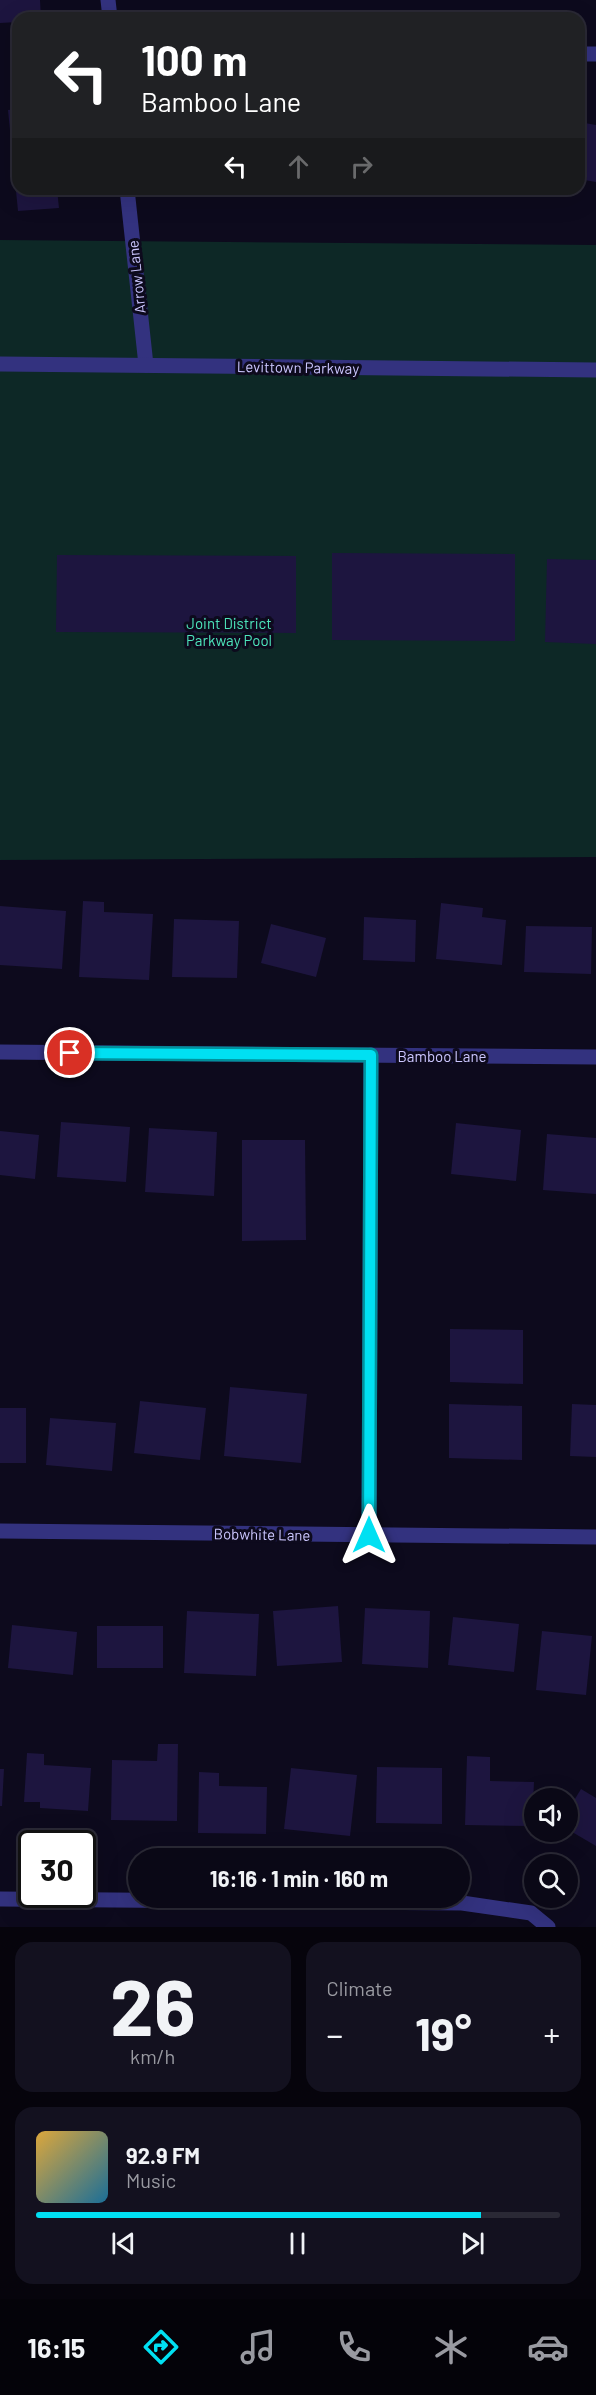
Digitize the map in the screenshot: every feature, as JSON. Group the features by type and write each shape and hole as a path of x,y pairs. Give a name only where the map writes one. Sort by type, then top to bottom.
{"street":[{"name":"Arrow Lane","path":"128,195 146,365"},
{"name":"Levittown Parkway","path":"0,364 596,370"},
{"name":"Bamboo Lane","path":"0,1052 596,1057"},
{"path":"369,1535 371,1055"},
{"name":"Bobwhite Lane","path":"0,1531 596,1537"},
{"path":"0,1899 462,1903 531,1913 548,1927"}],"green space":[{"name":"Joint District Parkway Pool","path":"0,240 596,245 596,857 0,860"}],"building":[{"path":"0,0 40,0 41,12 12,12 12,22 0,23"},
{"path":"8,110 12,110 12,150"},
{"path":"585,123 596,125 596,182 585,180"},
{"path":"16,195 58,195 59,208 18,211"},
{"path":"332,553 515,554 515,641 332,640"},
{"path":"57,555 296,556 296,633 56,632"},
{"path":"547,559 596,560 596,644 545,642"},
{"path":"83,901 104,902 104,912 153,914 149,980 79,977"},
{"path":"441,903 483,908 482,917 506,920 502,965 436,959"},
{"path":"0,906 66,911 62,969 0,965"},
{"path":"364,917 416,920 415,962 363,960"},
{"path":"174,919 239,921 237,978 172,977"},
{"path":"271,924 326,938 316,977 261,963"},
{"path":"526,926 592,927 591,974 524,972"},
{"path":"61,1122 130,1127 126,1182 57,1177"},
{"path":"456,1123 521,1130 516,1181 451,1174"},
{"path":"149,1128 217,1132 214,1196 145,1192"},
{"path":"0,1131 39,1135 35,1179 0,1175"},
{"path":"547,1134 596,1138 596,1194 543,1190"},
{"path":"242,1140 305,1140 306,1240 242,1241"},
{"path":"450,1329 523,1330 523,1384 450,1382"},
{"path":"230,1387 307,1394 301,1463 224,1456"},
{"path":"140,1401 206,1408 200,1460 134,1453"},
{"path":"449,1404 522,1406 522,1460 449,1458"},
{"path":"572,1404 596,1405 596,1457 570,1456"},
{"path":"0,1408 26,1408 26,1463 0,1463"},
{"path":"50,1418 116,1423 112,1471 46,1465"},
{"path":"338,1606 342,1662 277,1666 273,1611"},
{"path":"365,1608 430,1611 428,1668 362,1664"},
{"path":"187,1611 259,1614 256,1676 184,1673"},
{"path":"453,1617 519,1624 514,1672 448,1665"},
{"path":"12,1625 77,1632 73,1675 8,1668"},
{"path":"97,1626 163,1626 163,1668 97,1668"},
{"path":"542,1631 592,1636 586,1695 536,1690"},
{"path":"158,1744 178,1744 177,1821 111,1820 112,1760 157,1761"},
{"path":"27,1753 44,1754 44,1765 91,1768 88,1811 40,1808 40,1802 24,1802"},
{"path":"467,1756 490,1757 490,1781 534,1782 534,1788 524,1788 524,1826 465,1825"},
{"path":"377,1767 442,1768 442,1824 376,1823"},
{"path":"291,1768 357,1775 350,1836 284,1829"},
{"path":"0,1769 4,1769 2,1806 0,1806"},
{"path":"199,1772 219,1773 219,1786 267,1787 266,1834 198,1833"},
{"path":"581,1789 596,1798 596,1846 578,1835 578,1794"}],"route":[{"path":"70,1053 371,1055 369,1535"}]}
